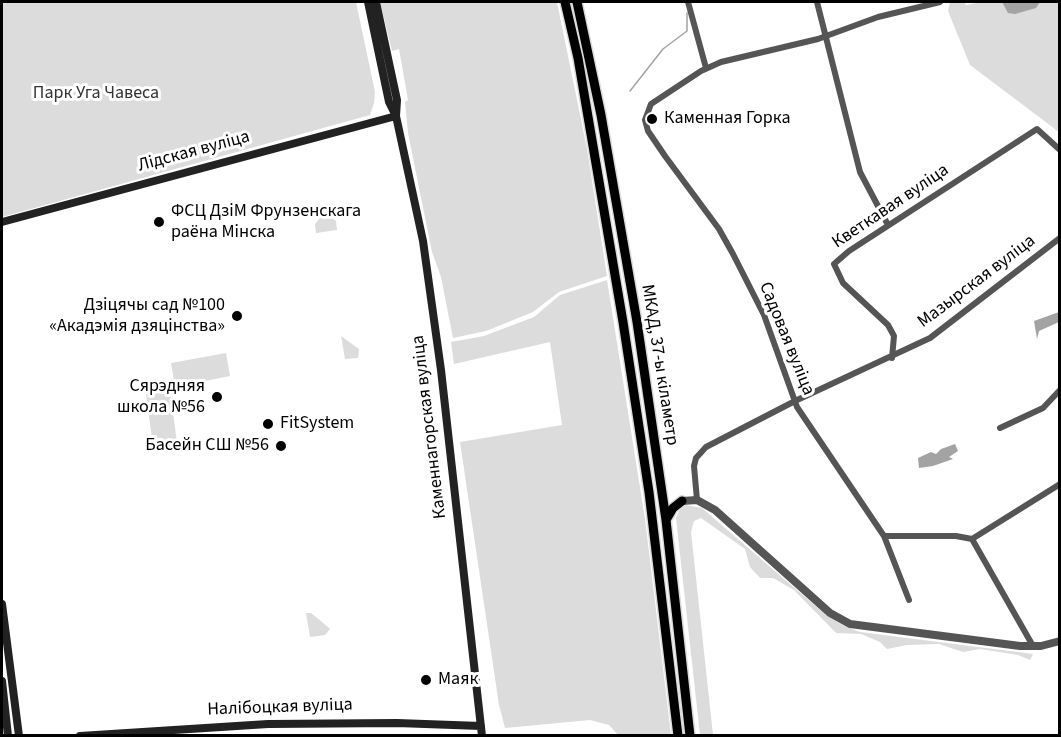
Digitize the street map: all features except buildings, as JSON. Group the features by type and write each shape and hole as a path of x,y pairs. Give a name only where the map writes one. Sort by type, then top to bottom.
{"highway":[{"name":"МКАД, 37-ы кіламетр","path":"565,2 578,58 649,492 678,735"},
{"name":"МКАД, 37-ы кіламетр","path":"577,2 620,221 662,490 690,735"},
{"path":"662,490 671,498 682,501"},
{"path":"666,520 673,508 682,501"}],"main road":[{"name":"Каменнагорская вуліца","path":"368,2 389,102 396,116 423,241 481,731"},
{"name":"Каменнагорская вуліца","path":"376,2 397,100 396,116"},
{"name":"Лідская вуліца","path":"2,222 396,116"},
{"path":"2,604 19,735"},
{"path":"2,681 8,735"},
{"name":"Налібоцкая вуліца","path":"80,735 280,723 360,722 481,731"}],"street":[{"path":"688,2 706,68 735,57 939,2"},
{"path":"817,2 860,172 888,225"},
{"name":"Садовая вуліца","path":"706,68 651,104 645,120 648,130 719,229 764,315 795,401 804,419 884,536 909,600"},
{"name":"Кветкавая вуліца","path":"892,358 894,336 888,325 843,283 834,264 888,225 1037,129 1059,150"},
{"name":"Мазырская вуліца","path":"697,501 694,466 696,458 717,440 795,401 892,358 951,324 1059,238"},
{"path":"1000,428 1042,408 1059,390"},
{"path":"884,536 956,536 972,539 1059,484"},
{"path":"682,501 697,501 715,510 830,613 843,621 863,627 1020,646 1059,641"},
{"path":"972,539 1033,646"}],"green space":[{"name":"Парк Уга Чавеса","path":"2,2 356,2 375,92 374,103 370,115 2,217"},
{"path":"380,2 557,2 587,149 607,276 559,292 533,312 486,331 453,338 441,277 432,252 408,133 405,102 408,100 399,49 392,51"},
{"path":"950,2 964,2 966,5 982,2 1059,2 1059,132 970,65 948,11"},
{"path":"324,213 336,221 337,230 316,233 315,224"},
{"path":"607,280 645,519 671,735 618,735 609,725 590,720 505,728 499,705 460,442 562,425 550,342 454,364 451,342 484,336 534,317 560,295"},
{"path":"341,336 359,349 358,358 345,359"},
{"path":"226,353 230,376 175,387 171,363"},
{"path":"170,390 177,443 153,446 146,394"},
{"path":"686,505 702,508 827,616 844,626 860,632 1033,654 1030,660 1018,655 980,649 963,652 939,644 907,645 887,649 880,642 861,634 836,633 794,590 773,578 760,578 750,567 745,549 701,518 694,521 691,532 713,735 700,735 676,518 680,509"},
{"path":"306,613 311,613 330,629 325,635 310,637"}],"shaded area":[{"path":"1002,2 1040,2 1036,8 1015,14 1008,13"},
{"path":"1059,312 1059,322 1039,331 1037,339 1034,321"},
{"path":"955,444 958,451 949,457 953,459 919,468 918,458 931,452 936,454 941,449"}],"waterway":[{"path":"630,91 663,49 687,31 687,13"}],"place":[{"name":"Каменная Горка","path":"652,119"},
{"name":"ФСЦ ДзіМ Фрунзенскага раёна Мінска","path":"159,222"},
{"name":"Дзіцячы сад №100 «Акадэмія дзяцінства»","path":"237,316"},
{"name":"Сярэдняя школа №56","path":"217,397"},
{"name":"FitSystem","path":"268,424"},
{"name":"Басейн СШ №56","path":"281,446"},
{"name":"Маяк","path":"426,680"}]}
